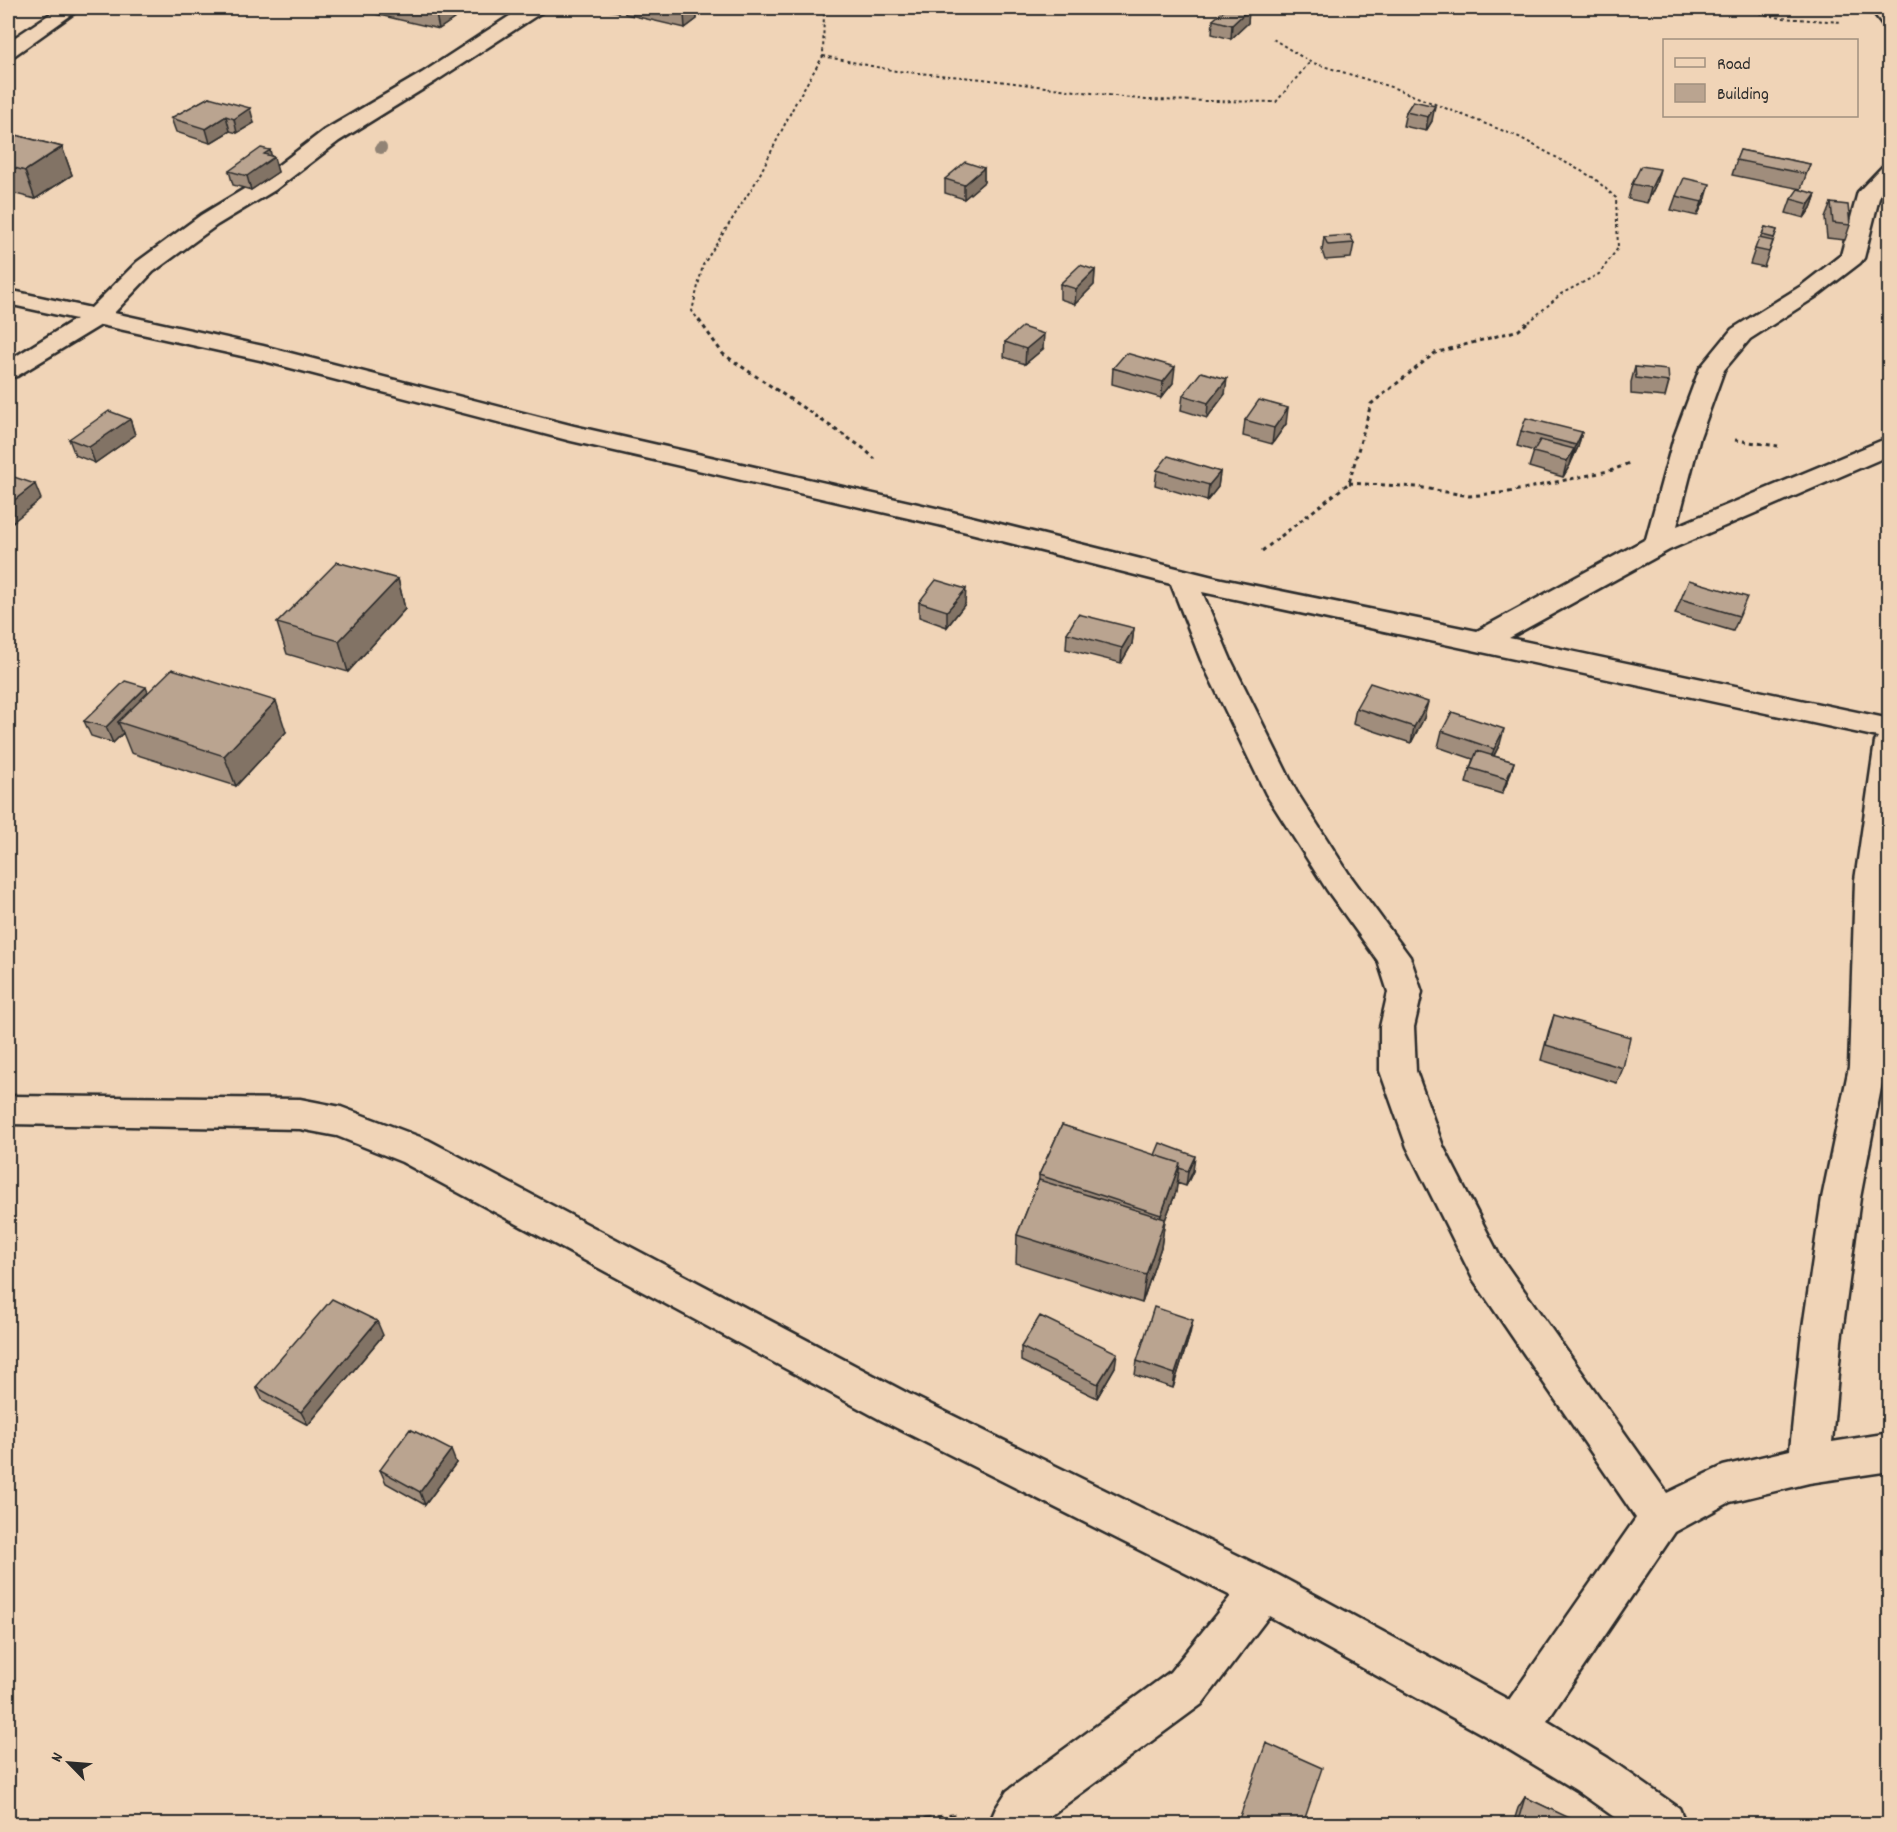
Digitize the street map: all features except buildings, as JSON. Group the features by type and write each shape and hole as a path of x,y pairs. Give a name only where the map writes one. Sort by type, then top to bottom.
{"street":[{"path":"8,51 71,8"},
{"path":"8,370 96,317 145,267 209,220 267,184 331,136 429,77 535,8"},
{"path":"1879,8 1890,21"},
{"path":"1659,544 1687,437 1712,368 1741,334 1809,291 1852,258 1869,192 1890,172"},
{"path":"8,297 263,353 571,433 940,517 1216,587 1890,729"},
{"path":"1481,641 1659,544 1890,445"},
{"path":"1183,579 1216,660 1282,794 1338,882 1393,957 1404,992 1397,1027 1398,1071 1425,1147 1486,1267 1660,1518"},
{"path":"1809,1464 1821,1341 1840,1198 1867,1067 1871,880 1890,742"},
{"path":"8,1110 300,1114 341,1122 415,1151 895,1407 1263,1590 1516,1728 1592,1774 1663,1824"},
{"path":"1516,1728 1660,1518 1723,1485 1809,1464 1890,1452"},
{"path":"1018,1816 1186,1688 1263,1590"}],"path":[{"path":"824,8 823,56 797,100 757,180 703,265 692,311 723,354 863,448 940,517"},
{"path":"1736,8 1781,18 1846,22"},
{"path":"1216,587 1349,483 1371,404 1435,353 1519,330 1561,294 1599,273 1618,248 1616,198 1594,178 1519,137 1395,88 1310,62 1273,39"},
{"path":"823,56 896,70 1146,100 1276,102 1310,62"},
{"path":"1349,483 1418,487 1469,496 1509,492 1613,470 1687,437 1780,446"},
{"path":"877,1824 1018,1816"}]}
